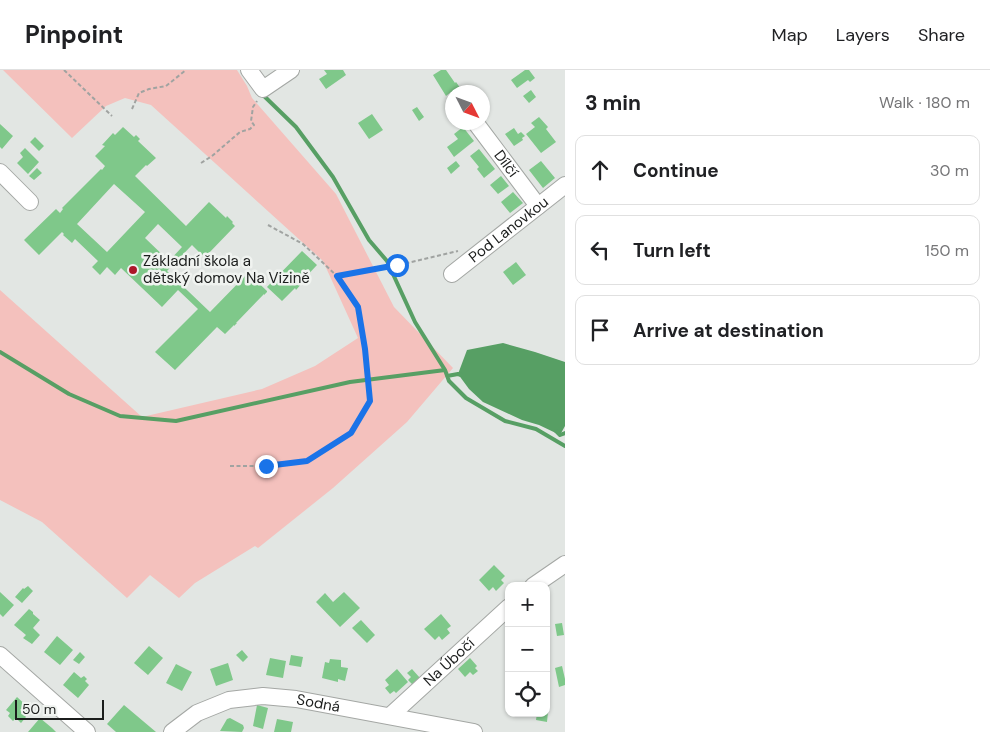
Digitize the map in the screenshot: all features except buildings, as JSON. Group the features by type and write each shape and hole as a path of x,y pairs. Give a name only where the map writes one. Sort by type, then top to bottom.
{"street":[{"path":"249,70 263,89 291,70"},
{"name":"Dílčí","path":"481,130 538,206"},
{"path":"0,172 30,202"},
{"name":"Pod Lanovkou","path":"452,274 565,185"},
{"path":"539,582 565,564"},
{"name":"Na Úbočí","path":"390,716 505,611"},
{"path":"0,655 87,732"},
{"name":"Sodná","path":"172,732 197,713 229,700 263,696 296,699 474,732"}],"path":[{"path":"64,70 112,116"},
{"path":"132,108 139,94 149,88 166,86 186,70"},
{"path":"201,163 240,132 250,129 254,124 251,120 253,107 263,94 263,89"},
{"path":"230,466 266,466 307,461 351,433 370,401 365,349 358,307 337,276 303,244 268,225"},
{"path":"337,276 464,250"}],"shaded area":[{"path":"3,70 237,70 252,98 336,194 394,307 453,368 407,422 333,488 258,548 255,546 195,583 179,598 150,575 127,598 42,522 0,500 0,290 142,417 262,389 315,366 358,338 323,261 151,105 125,98 106,106 72,138"},
{"path":"503,343 565,362 565,426 560,435 483,402 469,389 458,374 467,350"}],"waterway":[{"path":"263,95 296,127 333,177 369,240 387,261 415,322 445,370"},
{"path":"0,352 69,394 120,416 176,421 350,382 445,370 449,381 466,398 505,421 536,429 565,446"},
{"path":"447,376 461,375"},
{"path":"556,431 560,435 565,433"}],"place":[{"name":"Základní škola a dětský domov Na Vizině","path":"133,270"}],"route":[{"path":"266,466 307,461 351,433 370,401 365,349 358,307 337,276 397,265"}]}
